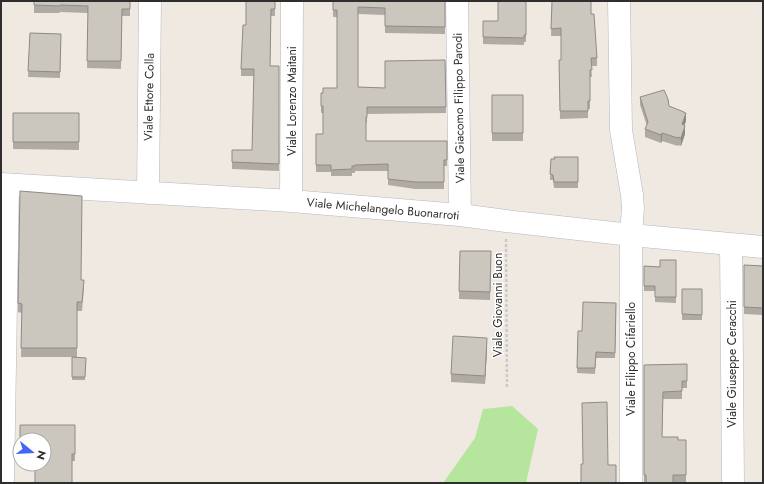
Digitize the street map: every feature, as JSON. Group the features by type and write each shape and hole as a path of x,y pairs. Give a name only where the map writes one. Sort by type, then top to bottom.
{"street":[{"name":"Viale Ettore Colla","path":"148,193 150,1"},
{"name":"Viale Lorenzo Maitani","path":"291,201 292,1"},
{"name":"Viale Giacomo Filippo Parodi","path":"457,1 460,215"},
{"name":"Viale Filippo Cifariello","path":"619,1 621,130 633,208 631,235 631,483"},
{"name":"Viale Michelangelo Buonarroti","path":"5,184 291,201 460,215 631,235 763,247"},
{"path":"3,483 5,184"},
{"name":"Viale Giuseppe Ceracchi","path":"731,244 733,483"}],"path":[{"name":"Viale Giovanni Buon","path":"506,221 507,388"}],"green space":[{"path":"512,406 538,429 526,483 443,483 475,438 483,409"}],"building":[{"path":"34,1 130,1 130,9 122,9 121,61 87,61 88,6 34,5"},
{"path":"246,1 275,1 275,9 271,9 270,66 279,66 279,164 232,162 232,150 252,150 254,69 241,69 243,25 246,25"},
{"path":"333,1 445,1 445,27 385,26 385,8 358,7 358,87 385,88 385,61 445,60 446,107 367,107 366,117 366,141 447,141 447,160 444,160 444,182 415,182 388,179 388,164 355,165 352,166 352,169 331,170 331,165 316,165 316,134 323,134 323,106 321,106 321,93 323,93 323,88 337,88 337,10 333,10"},
{"path":"498,1 526,1 526,35 524,35 524,38 483,37 483,21 498,21"},
{"path":"552,1 591,1 591,14 594,14 597,58 591,58 592,70 590,70 590,101 588,101 588,111 560,111 559,60 561,60 561,28 551,29"},
{"path":"30,33 61,34 60,72 28,71"},
{"path":"664,90 669,106 686,113 682,124 685,126 681,138 662,133 661,135 645,129 648,122 640,97"},
{"path":"492,95 523,95 523,133 492,133"},
{"path":"13,113 79,113 79,142 13,142"},
{"path":"554,157 578,157 578,182 554,182 553,175 550,174 551,159 555,159"},
{"path":"20,191 82,196 81,280 84,280 82,302 77,302 77,348 21,348 22,304 18,303"},
{"path":"460,251 491,251 490,292 459,291"},
{"path":"660,260 676,260 676,297 655,297 655,286 644,286 644,266 660,267"},
{"path":"744,265 763,266 763,308 744,307"},
{"path":"682,289 702,289 702,315 682,314"},
{"path":"583,302 616,303 615,353 596,352 595,368 577,368 578,331 582,331"},
{"path":"453,336 487,338 485,376 451,374"},
{"path":"72,357 86,358 85,377 72,377"},
{"path":"687,364 687,381 682,381 682,391 663,392 662,437 678,437 678,440 686,440 686,475 673,475 673,483 646,483 646,475 644,475 644,365"},
{"path":"607,402 608,465 616,465 616,483 581,483 581,464 583,464 582,403"},
{"path":"20,425 75,425 75,454 72,454 72,483 35,483 35,472 52,472 52,432 20,432"}]}
